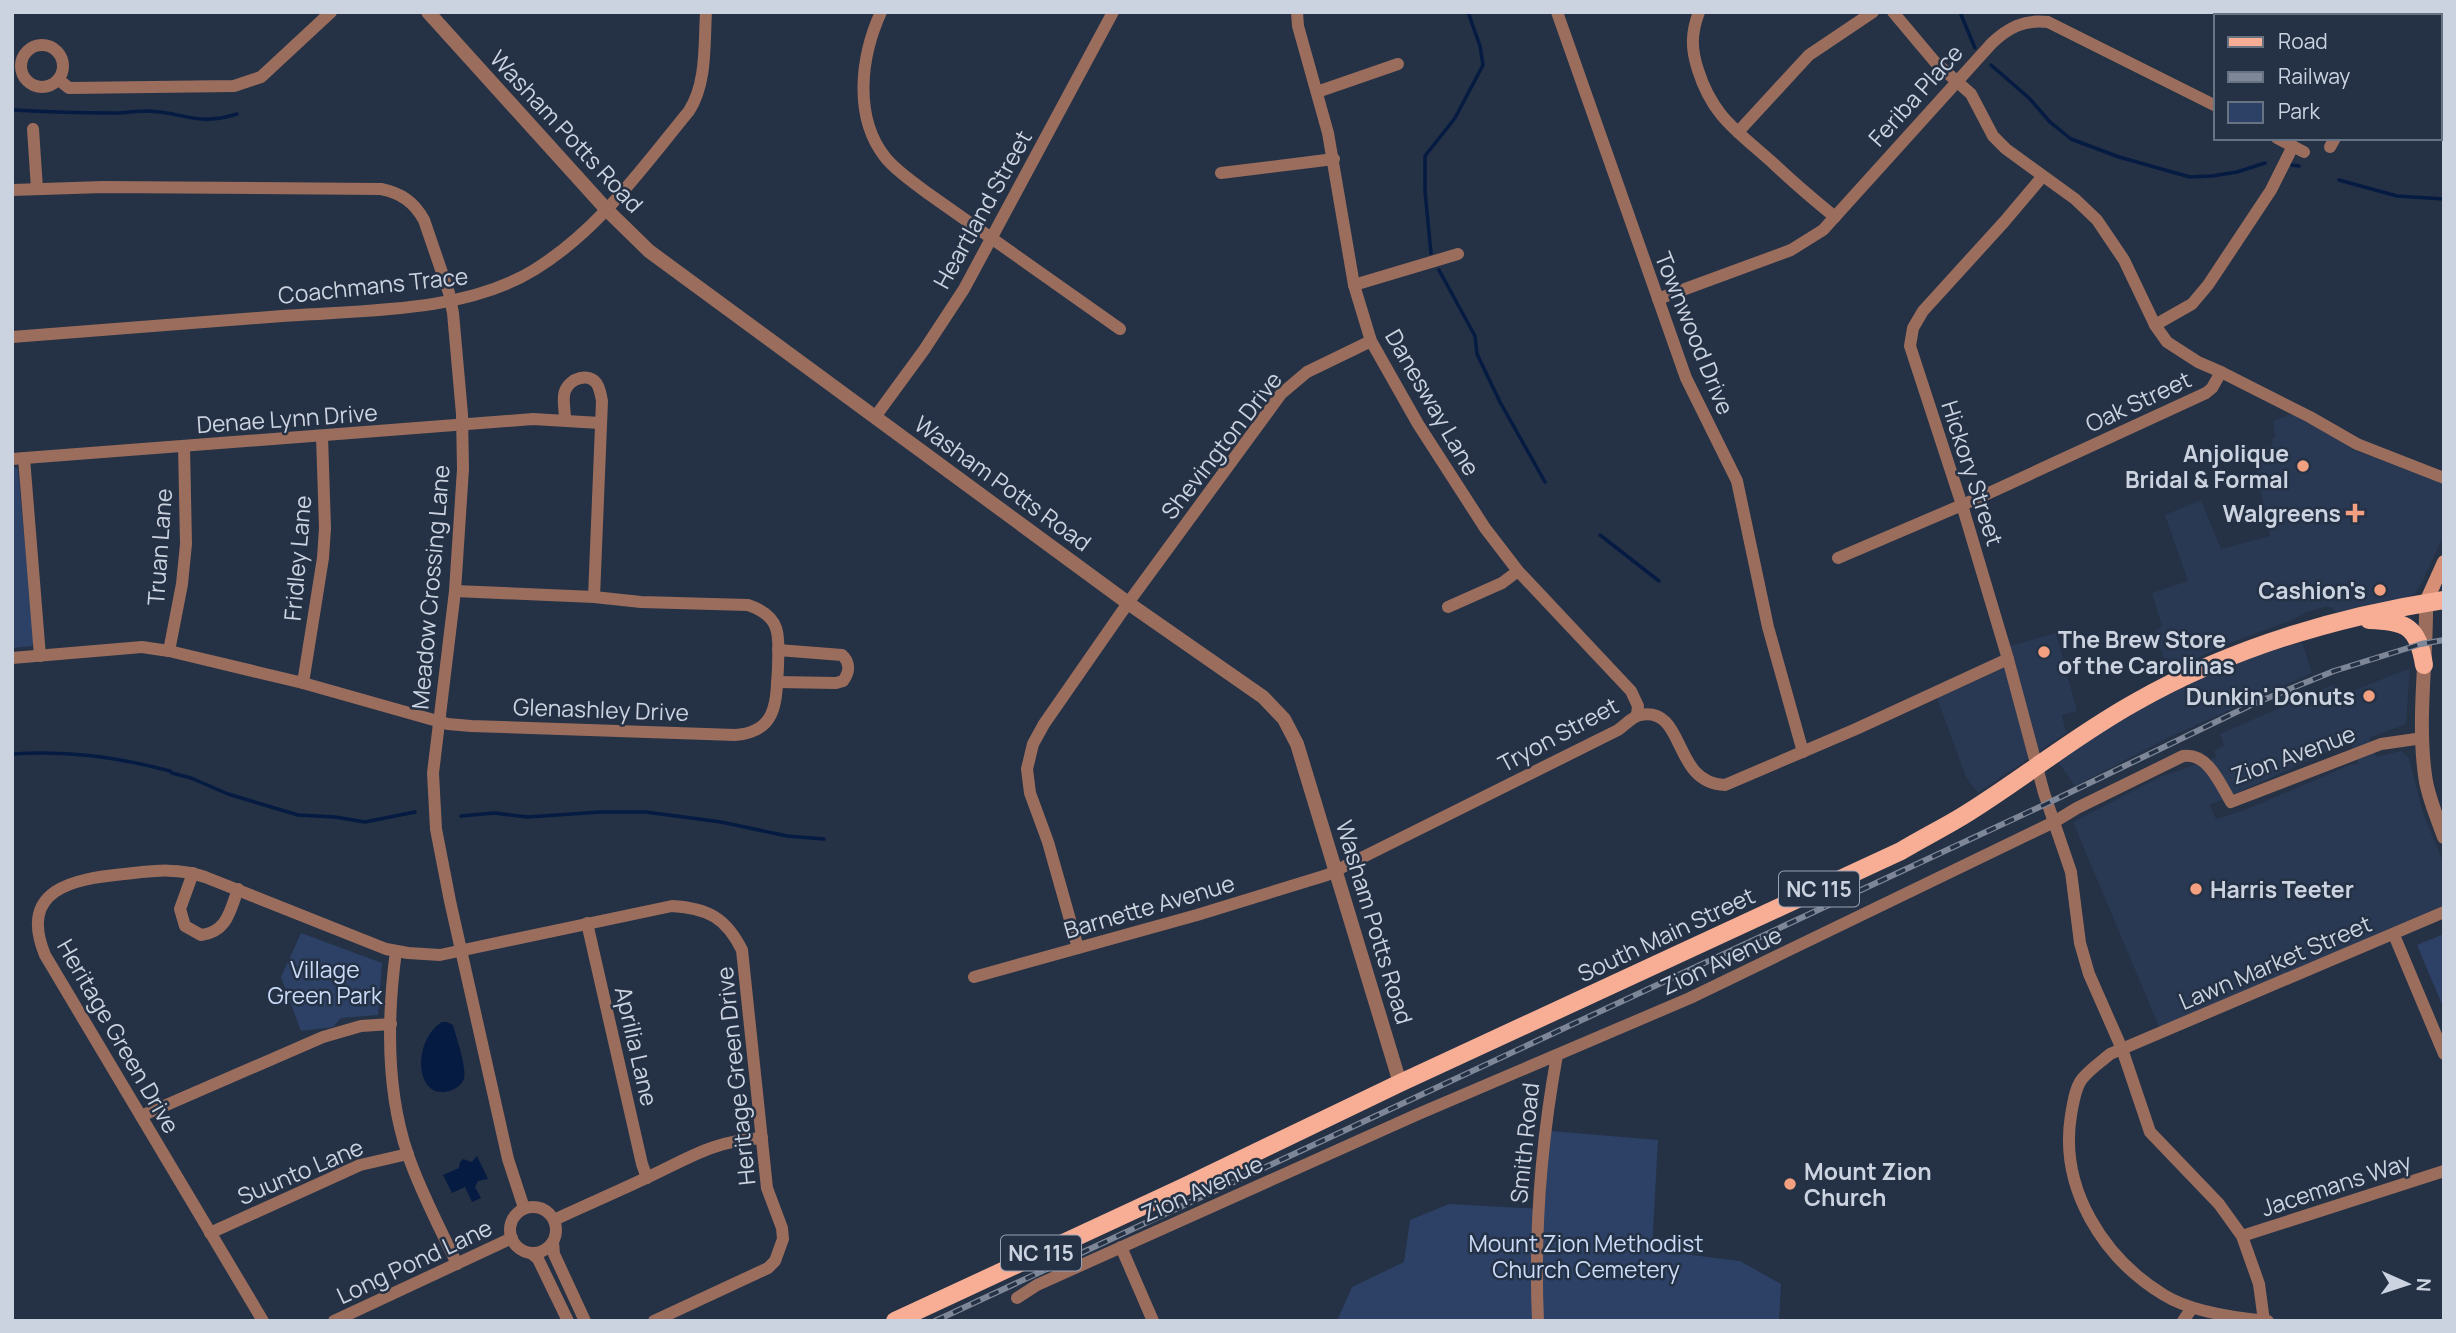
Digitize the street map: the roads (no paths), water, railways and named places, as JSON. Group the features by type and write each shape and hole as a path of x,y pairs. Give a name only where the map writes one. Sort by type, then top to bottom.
{"main road":[{"path":"2435,601 2444,562"},
{"name":"South Main Street","path":"895,1321 1901,850 1962,816 2110,717 2189,674 2276,638 2435,601"},
{"path":"2345,620 2392,621 2405,625 2421,644 2424,665"}],"street":[{"path":"59,80 69,88 234,86 261,77 331,12"},
{"name":"Washam Potts Road","path":"428,12 607,210 663,262 1128,603 1237,677 1263,697 1284,719 1297,744 1399,1083"},
{"name":"Coachmans Trace","path":"12,337 412,306 496,289 533,270 576,240 607,210 695,101 701,81 706,12"},
{"path":"881,12 871,41 864,77 865,116 875,143 885,157 900,172 1120,329"},
{"name":"Heartland Street","path":"875,417 940,327 1113,12"},
{"name":"Danesway Lane","path":"1297,12 1298,26 1334,159 1354,285 1371,341 1390,378 1468,502 1518,571 1631,691 1639,706 1637,715"},
{"name":"Townwood Drive","path":"1556,12 1685,378 1737,481 1768,627 1803,752"},
{"path":"1699,12 1692,43 1704,90 1718,114 1835,217"},
{"path":"1738,132 1809,55 1873,12"},
{"path":"1893,12 1935,62 1971,94 1993,136 2014,156 2075,199 2097,220 2123,260 2155,325 2176,349 2221,372"},
{"name":"Feriba Place","path":"1658,299 1791,250 1823,230 1957,80 2003,33 2022,23 2039,21 2065,29 2214,105"},
{"path":"1317,92 1398,64"},
{"path":"33,129 37,188"},
{"path":"2155,325 2192,304 2208,285 2298,149 2281,140"},
{"path":"1221,173 1334,159"},
{"name":"Hickory Street","path":"2042,177 1923,311 1917,319 1910,346 1962,505 2074,883 2084,960 2122,1049 2150,1132 2219,1204 2242,1236 2259,1284 2265,1321"},
{"name":"Meadow Crossing Lane","path":"12,190 223,188 392,191 410,202 424,220 451,300 462,425 463,470 456,591 433,773 436,829 508,1159 524,1208"},
{"path":"1354,285 1458,254"},
{"name":"Shevington Drive","path":"1078,948 1048,842 1030,793 1027,769 1033,744 1128,603 1281,394 1307,372 1371,341"},
{"name":"Oak Street","path":"1838,558 1962,505 2206,393 2213,388 2221,372 2357,444 2444,478"},
{"path":"565,419 565,391 570,383 588,378 599,387 602,401 594,597"},
{"name":"Denae Lynn Drive","path":"18,459 462,425 565,419 600,423"},
{"name":"Fridley Lane","path":"303,682 323,558 325,528 322,436"},
{"name":"Truan Lane","path":"169,651 182,584 186,544 184,446"},
{"path":"18,459 40,656"},
{"path":"1448,607 1502,583 1518,571"},
{"name":"Glenashley Drive","path":"12,658 142,648 169,651 303,682 439,722 471,726 747,734 769,720 775,709 778,650 776,628 768,616 748,605 641,602 594,597 456,591"},
{"path":"2435,601 2424,665 2424,774 2443,834"},
{"path":"777,682 843,681 849,668 847,659 842,655 778,650"},
{"name":"Tryon Street","path":"1335,870 1618,730 1637,715 1658,716 1665,720 1691,768 1705,781 1715,784 1732,783 2008,659"},
{"name":"Zion Avenue","path":"1017,1298 1037,1284 1758,966 2054,822 2183,755 2190,754 2204,760 2231,802 2381,744 2423,738"},
{"name":"Heritage Green Drive","path":"263,1321 45,955 39,940 41,909 50,895 71,883 104,876 164,870 193,873 396,951 440,955 655,909 685,907 715,916 735,935 742,950 767,1188 782,1228 783,1239 775,1261 768,1268 654,1321"},
{"name":"Barnette Avenue","path":"974,977 1296,885 1335,870"},
{"path":"193,873 180,909 185,926 201,935 220,930 226,922 238,889"},
{"name":"Lawn Market Street","path":"2265,1321 2192,1308 2163,1295 2128,1269 2105,1241 2083,1208 2071,1165 2068,1134 2080,1081 2110,1054 2444,912"},
{"name":"Aprilia Lane","path":"587,923 647,1178"},
{"path":"2394,935 2444,1054"},
{"path":"396,951 391,1024 394,1091 408,1154 457,1264"},
{"path":"141,1116 323,1037 361,1026 391,1024"},
{"name":"Smith Road","path":"1538,1321 1537,1220 1557,1055"},
{"path":"554,1220 695,1153 729,1141 762,1138"},
{"name":"Suunto Lane","path":"210,1233 360,1165 408,1154"},
{"name":"Jacemans Way","path":"2242,1236 2444,1171"},
{"path":"553,1242 540,1252 523,1251 512,1238 512,1221 517,1213 524,1208 534,1207 543,1209 554,1220 554,1254 585,1321"},
{"name":"Long Pond Lane","path":"334,1321 512,1238"},
{"path":"1121,1247 1153,1321"},
{"path":"531,1253 538,1259 568,1321"},
{"path":"2183,1321 2192,1308"}],"waterway":[{"path":"1431,253 1425,191 1425,156 1455,118 1483,65 1480,46 1468,12"},
{"path":"1960,12 1975,48"},
{"path":"1991,65 2071,139 2119,157 2190,177 2237,172 2265,163"},
{"path":"12,110 102,113 147,111 200,119 237,114"},
{"path":"2292,165 2299,166"},
{"path":"2339,180 2397,196 2444,199"},
{"path":"1439,270 1475,336 1477,354 1500,402 1545,482"},
{"path":"1600,535 1659,581"},
{"path":"12,754 72,754 130,762 170,771 228,794 298,815 365,822 415,812"},
{"path":"461,816 494,813 528,817 646,812 721,822 787,836 824,839"}],"railway":[{"path":"935,1321 2048,803 2253,704 2334,671 2421,644 2444,640"}],"place":[{"name":"Anjolique Bridal & Formal","path":"2303,466"},
{"name":"Walgreens","path":"2355,513"},
{"name":"Cashion's","path":"2380,590"},
{"name":"The Brew Store of the Carolinas","path":"2044,652"},
{"name":"Dunkin' Donuts","path":"2369,696"},
{"name":"Harris Teeter","path":"2196,889"},
{"name":"Mount Zion Church","path":"1790,1184"}],"park label":[{"name":"Village Green Park","path":"325,982"},
{"name":"Mount Zion Methodist Church Cemetery","path":"1586,1256"}]}
